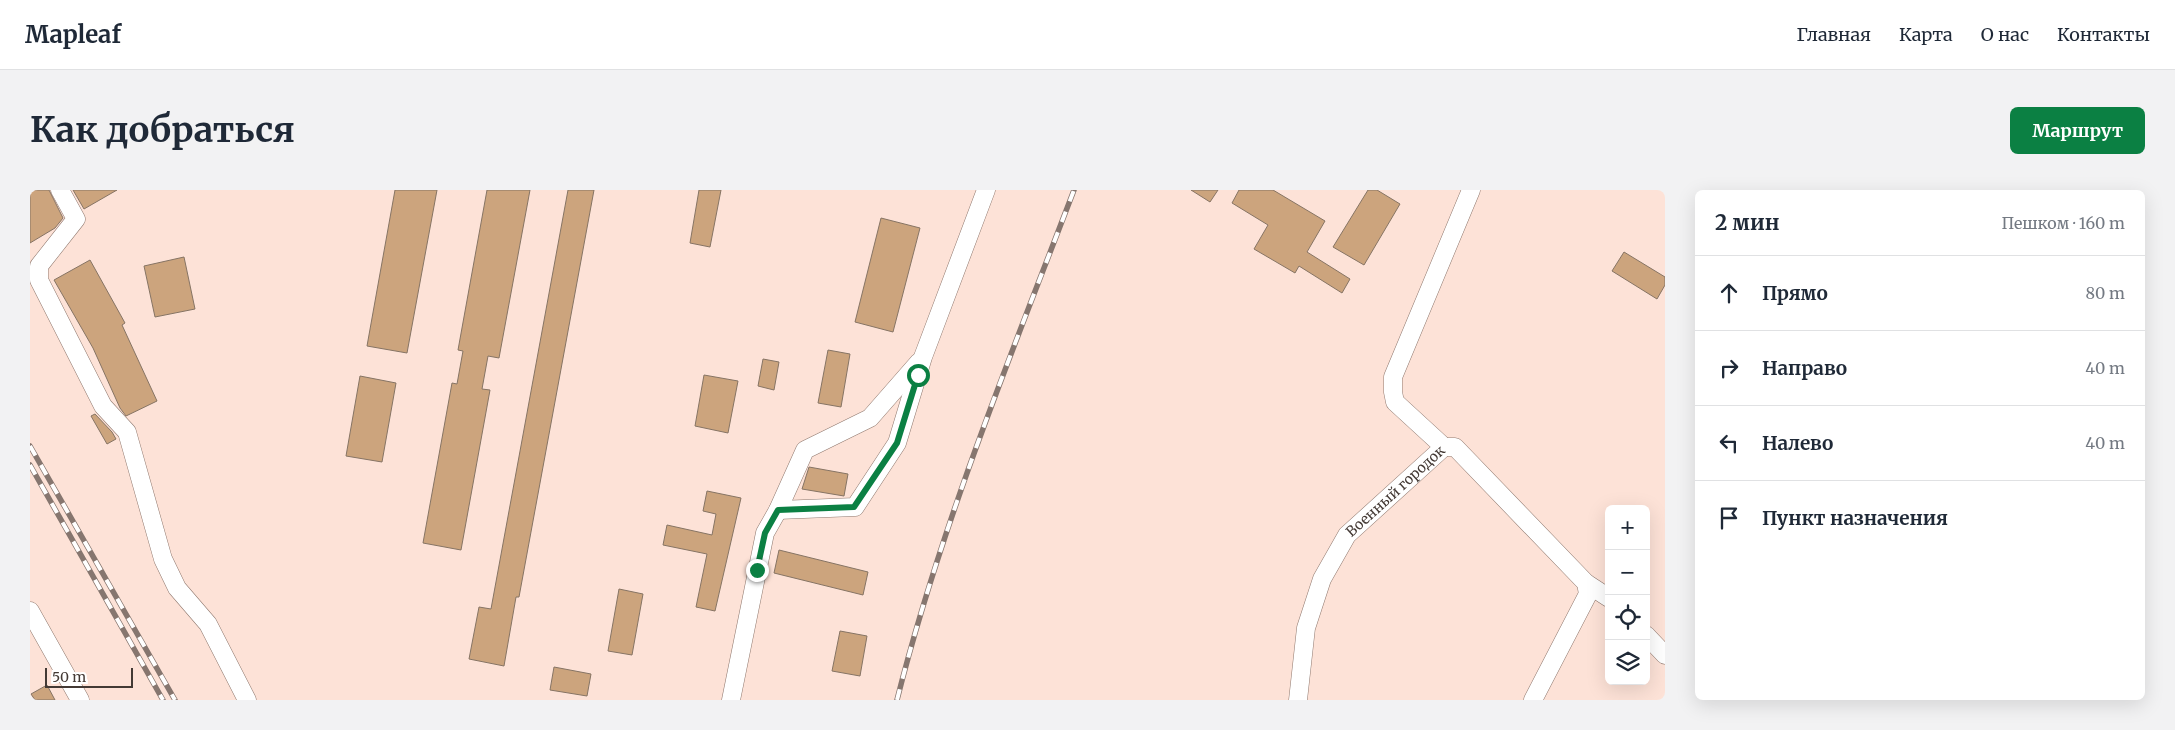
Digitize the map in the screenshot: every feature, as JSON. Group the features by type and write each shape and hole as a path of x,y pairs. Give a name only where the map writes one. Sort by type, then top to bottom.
{"street":[{"path":"60,190 76,220 39,266 39,280 103,406 128,432 163,559 177,588 208,624 247,700"},
{"path":"778,510 854,507 897,443 923,358 986,190"},
{"name":"Военный городок","path":"1298,700 1306,628 1322,579 1347,535 1444,447 1395,402 1393,377 1471,190"},
{"path":"731,700 765,533 778,510 805,450 870,418 923,358"},
{"path":"1444,447 1455,447 1586,583 1605,595"},
{"path":"1533,700 1588,594 1586,583"},
{"path":"30,611 80,700"},
{"path":"1650,639 1665,655"}],"building":[{"path":"30,190 49,190 63,218 55,228 30,243"},
{"path":"73,190 117,190 84,209"},
{"path":"395,190 437,190 407,353 367,346"},
{"path":"487,190 530,190 499,358 488,356 482,389 490,390 461,550 423,543 452,383 457,384 463,351 458,350"},
{"path":"568,190 594,190 519,597 516,597 504,666 469,659 479,607 491,609"},
{"path":"699,190 721,190 710,247 690,243"},
{"path":"1191,190 1218,190 1210,202"},
{"path":"1239,190 1273,190 1325,221 1307,252 1350,279 1342,293 1299,266 1295,273 1254,249 1268,225 1232,203"},
{"path":"1368,190 1377,190 1400,204 1364,265 1333,247"},
{"path":"881,218 920,228 893,332 855,322"},
{"path":"1624,252 1665,277 1665,285 1657,299 1612,271"},
{"path":"184,257 195,309 155,317 144,266"},
{"path":"90,260 125,323 122,325 157,401 126,416 120,408 93,348 54,280"},
{"path":"828,350 850,354 841,407 818,403"},
{"path":"763,359 779,362 774,390 758,386"},
{"path":"704,375 738,381 728,433 695,426"},
{"path":"360,376 396,383 382,462 346,456"},
{"path":"95,414 116,439 107,444 91,416"},
{"path":"809,467 848,474 844,496 802,489"},
{"path":"707,491 741,498 715,611 696,607 707,554 663,545 667,525 712,535 716,514 703,511"},
{"path":"779,550 868,572 863,595 774,573"},
{"path":"619,589 643,594 632,655 608,651"},
{"path":"840,631 867,636 860,676 832,671"},
{"path":"554,667 591,674 587,696 550,690"},
{"path":"47,685 55,700 35,700 31,694"}],"railway":[{"path":"897,700 934,570 955,506 1001,379 1074,190"},
{"path":"30,446 175,700"},
{"path":"30,465 163,700"}],"route":[{"path":"757,570 765,533 778,510 815,507 854,507 897,443 918,375"}]}
